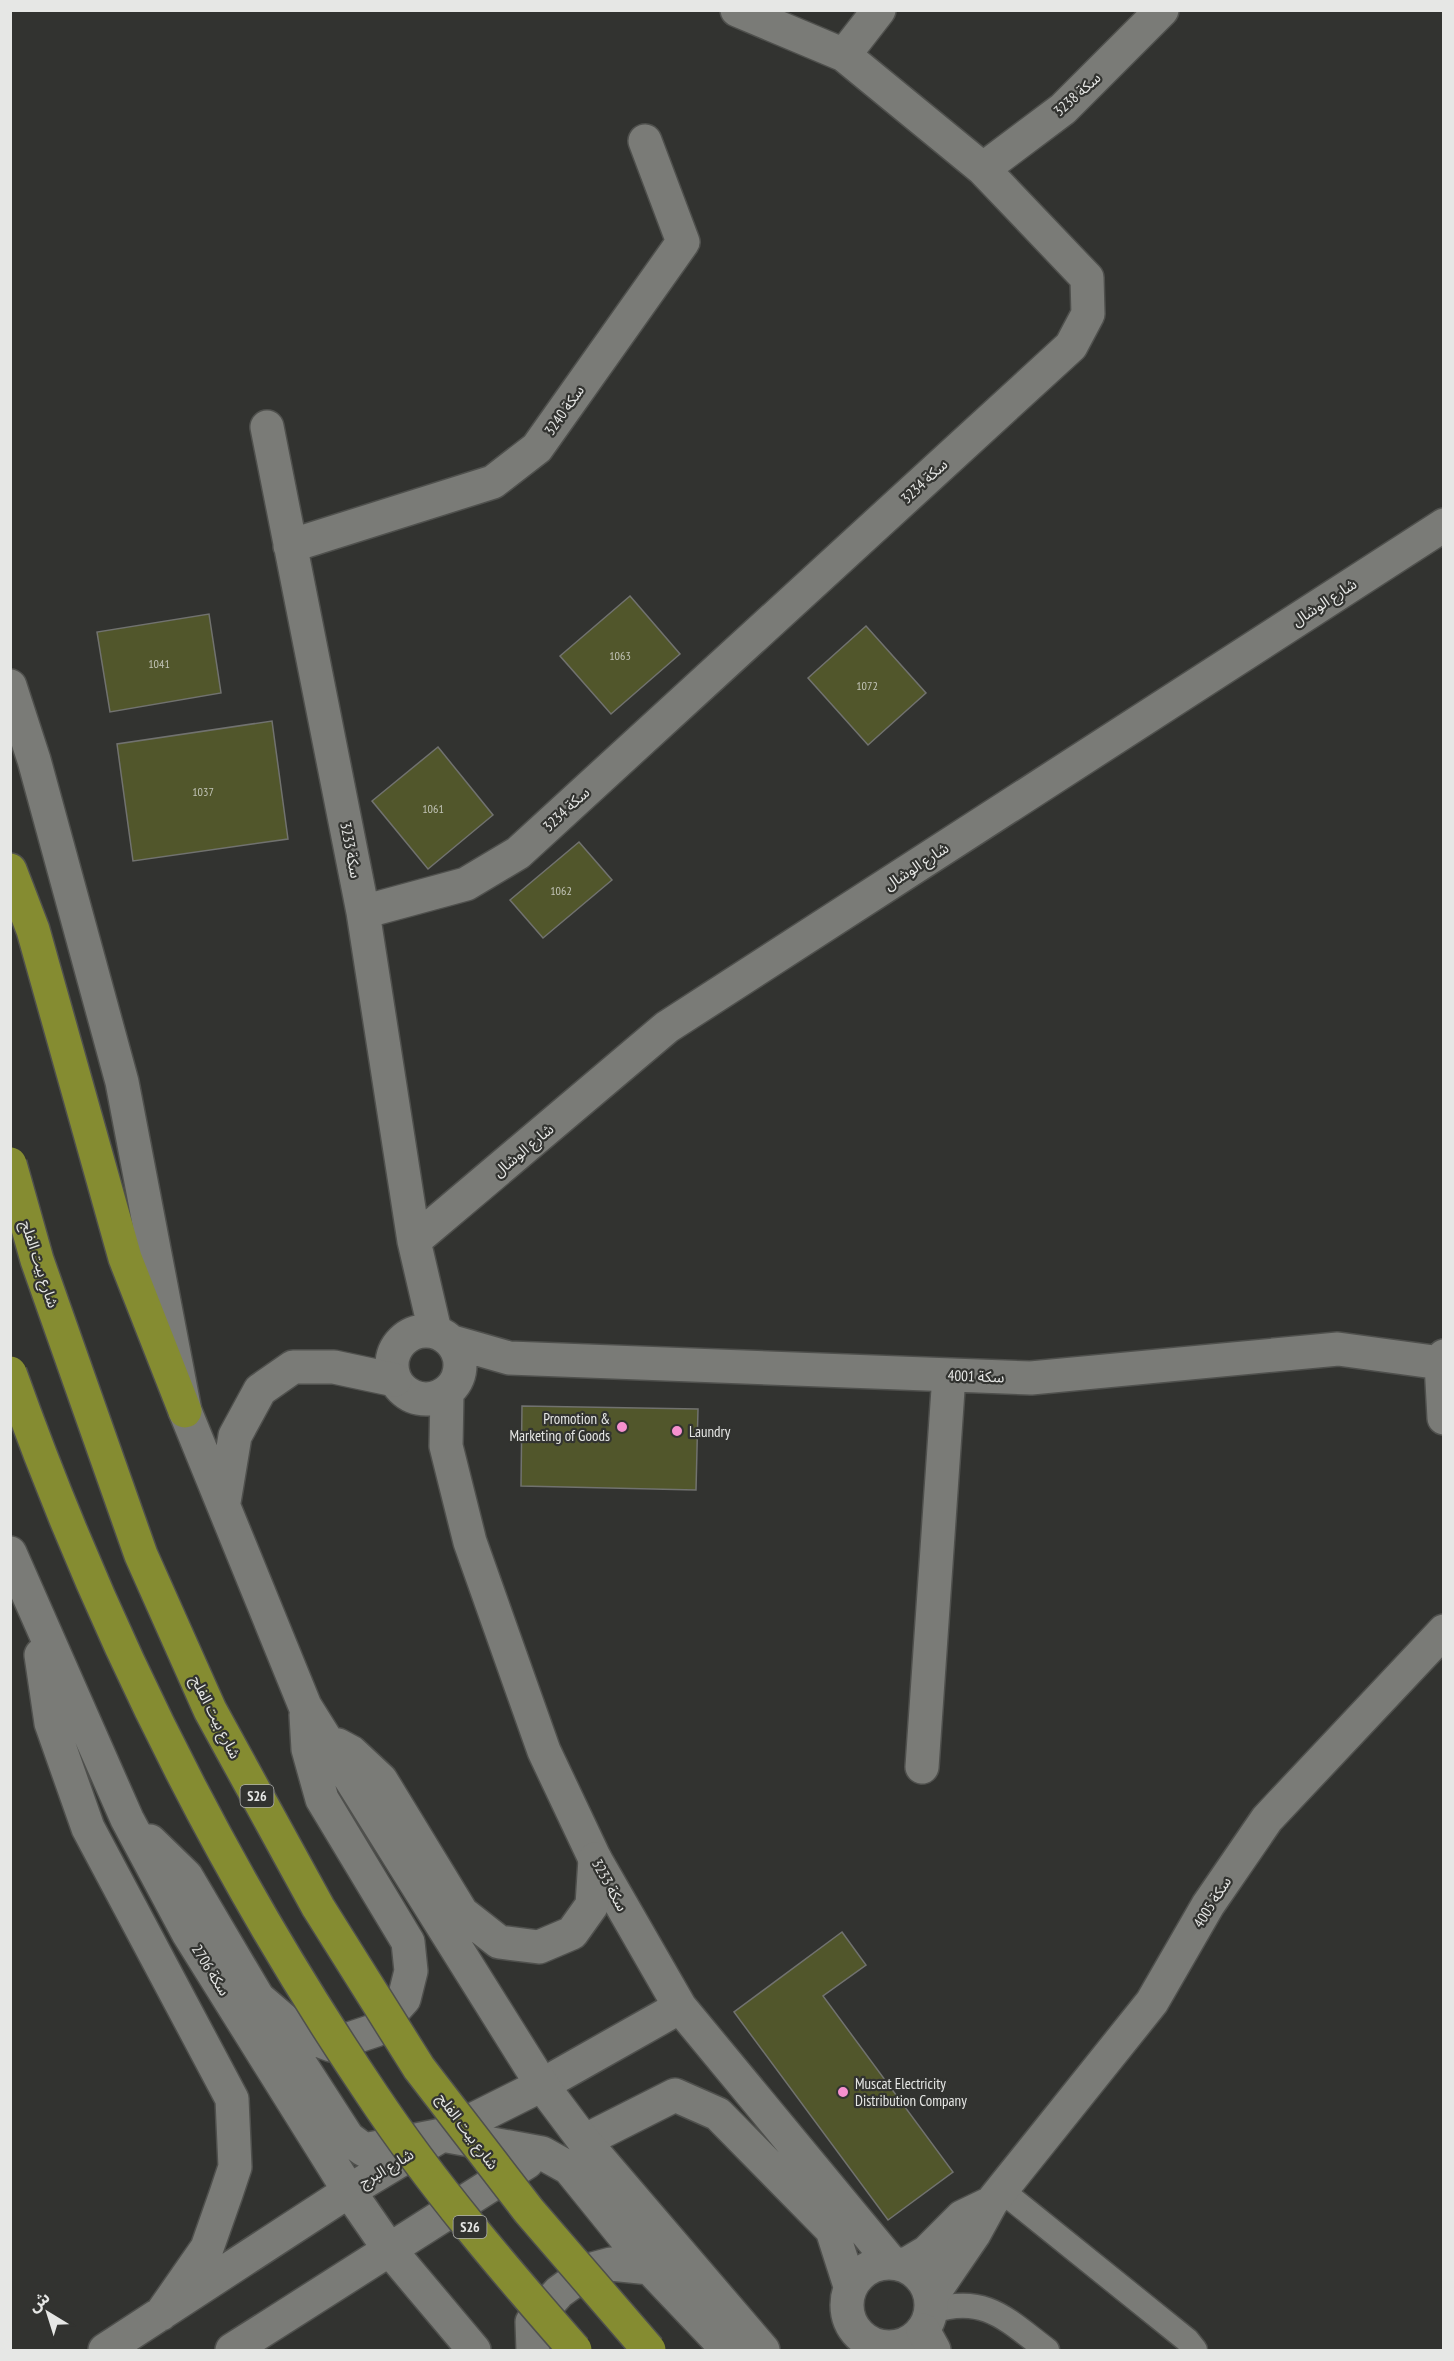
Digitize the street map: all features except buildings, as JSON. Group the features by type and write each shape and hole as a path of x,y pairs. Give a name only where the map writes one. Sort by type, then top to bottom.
{"main road":[{"path":"10,870 33,930 125,1258 185,1411"},
{"name":"شارع بيت الفلج","path":"10,1164 37,1260 141,1556 210,1710 318,1907 419,2068 529,2211 649,2350"},
{"name":"S26","path":"10,1373 99,1597 164,1738 273,1943 374,2098 487,2250 575,2350"}],"street":[{"name":"سكة 3234","path":"363,912 466,884 518,853 1071,346 1088,314 1087,278 983,169 844,55 737,10"},
{"path":"844,55 879,10"},
{"name":"سكة 3238","path":"983,169 1063,109 1162,10"},
{"name":"سكة 3240","path":"290,546 493,482 537,448 683,242 645,141"},
{"name":"سكة 3233","path":"267,427 363,912 420,1276 430,1365 446,1446 470,1542 544,1751 595,1859 680,2007 898,2263"},
{"name":"شارع الوشال","path":"414,1241 667,1027 1443,525"},
{"path":"10,686 34,760 122,1082 185,1411 224,1502 305,1706 542,2085 584,2141 763,2350"},
{"name":"سكة 4001","path":"430,1365 509,1358 1031,1378 1338,1349 1442,1360"},
{"path":"1442,1360 1443,1418"},
{"path":"224,1502 235,1436 260,1390 293,1367 430,1365"},
{"path":"922,1767 949,1375"},
{"name":"سكة 2706","path":"10,1552 127,1819 188,1934 349,2191 389,2249 474,2350"},
{"path":"35,1613 51,1723 88,1828 232,2099 235,2167 207,2248 161,2314"},
{"name":"سكة 4005","path":"930,2322 974,2234 996,2196 1152,2002 1208,1905 1267,1819 1443,1631"},
{"path":"258,1998 299,2033 331,2045 376,2030 404,1999 411,1971 408,1942 322,1799 308,1749 305,1706"},
{"path":"323,1737 351,1752 381,1780 462,1913 499,1942 539,1947 572,1933 592,1905 595,1859"},
{"path":"127,1819 186,1876 258,1998 348,2138 364,2150 442,2135 542,2152 569,2168 650,2268 728,2350"},
{"name":"شارع البرج","path":"105,2350 349,2191 442,2135 542,2085 680,2007"},
{"path":"232,2350 542,2152 584,2141 675,2095 718,2114 832,2230 850,2286 846,2304 849,2321 859,2336 874,2346 892,2347 909,2342 930,2322 923,2278 898,2263 867,2268 850,2286"},
{"name":"سكة 4005","path":"898,2263 927,2252 962,2217 996,2196"},
{"path":"532,2350 532,2322 559,2292 589,2270 611,2264 650,2268"}],"lane":[{"path":"996,2196 1187,2340 1195,2350"},
{"path":"930,2322 951,2305 972,2304 992,2310 1047,2350"}],"place":[{"name":"Promotion & Marketing of Goods","path":"622,1427"},
{"name":"Laundry","path":"677,1431"},
{"name":"Muscat Electricity Distribution Company","path":"843,2092"}]}
